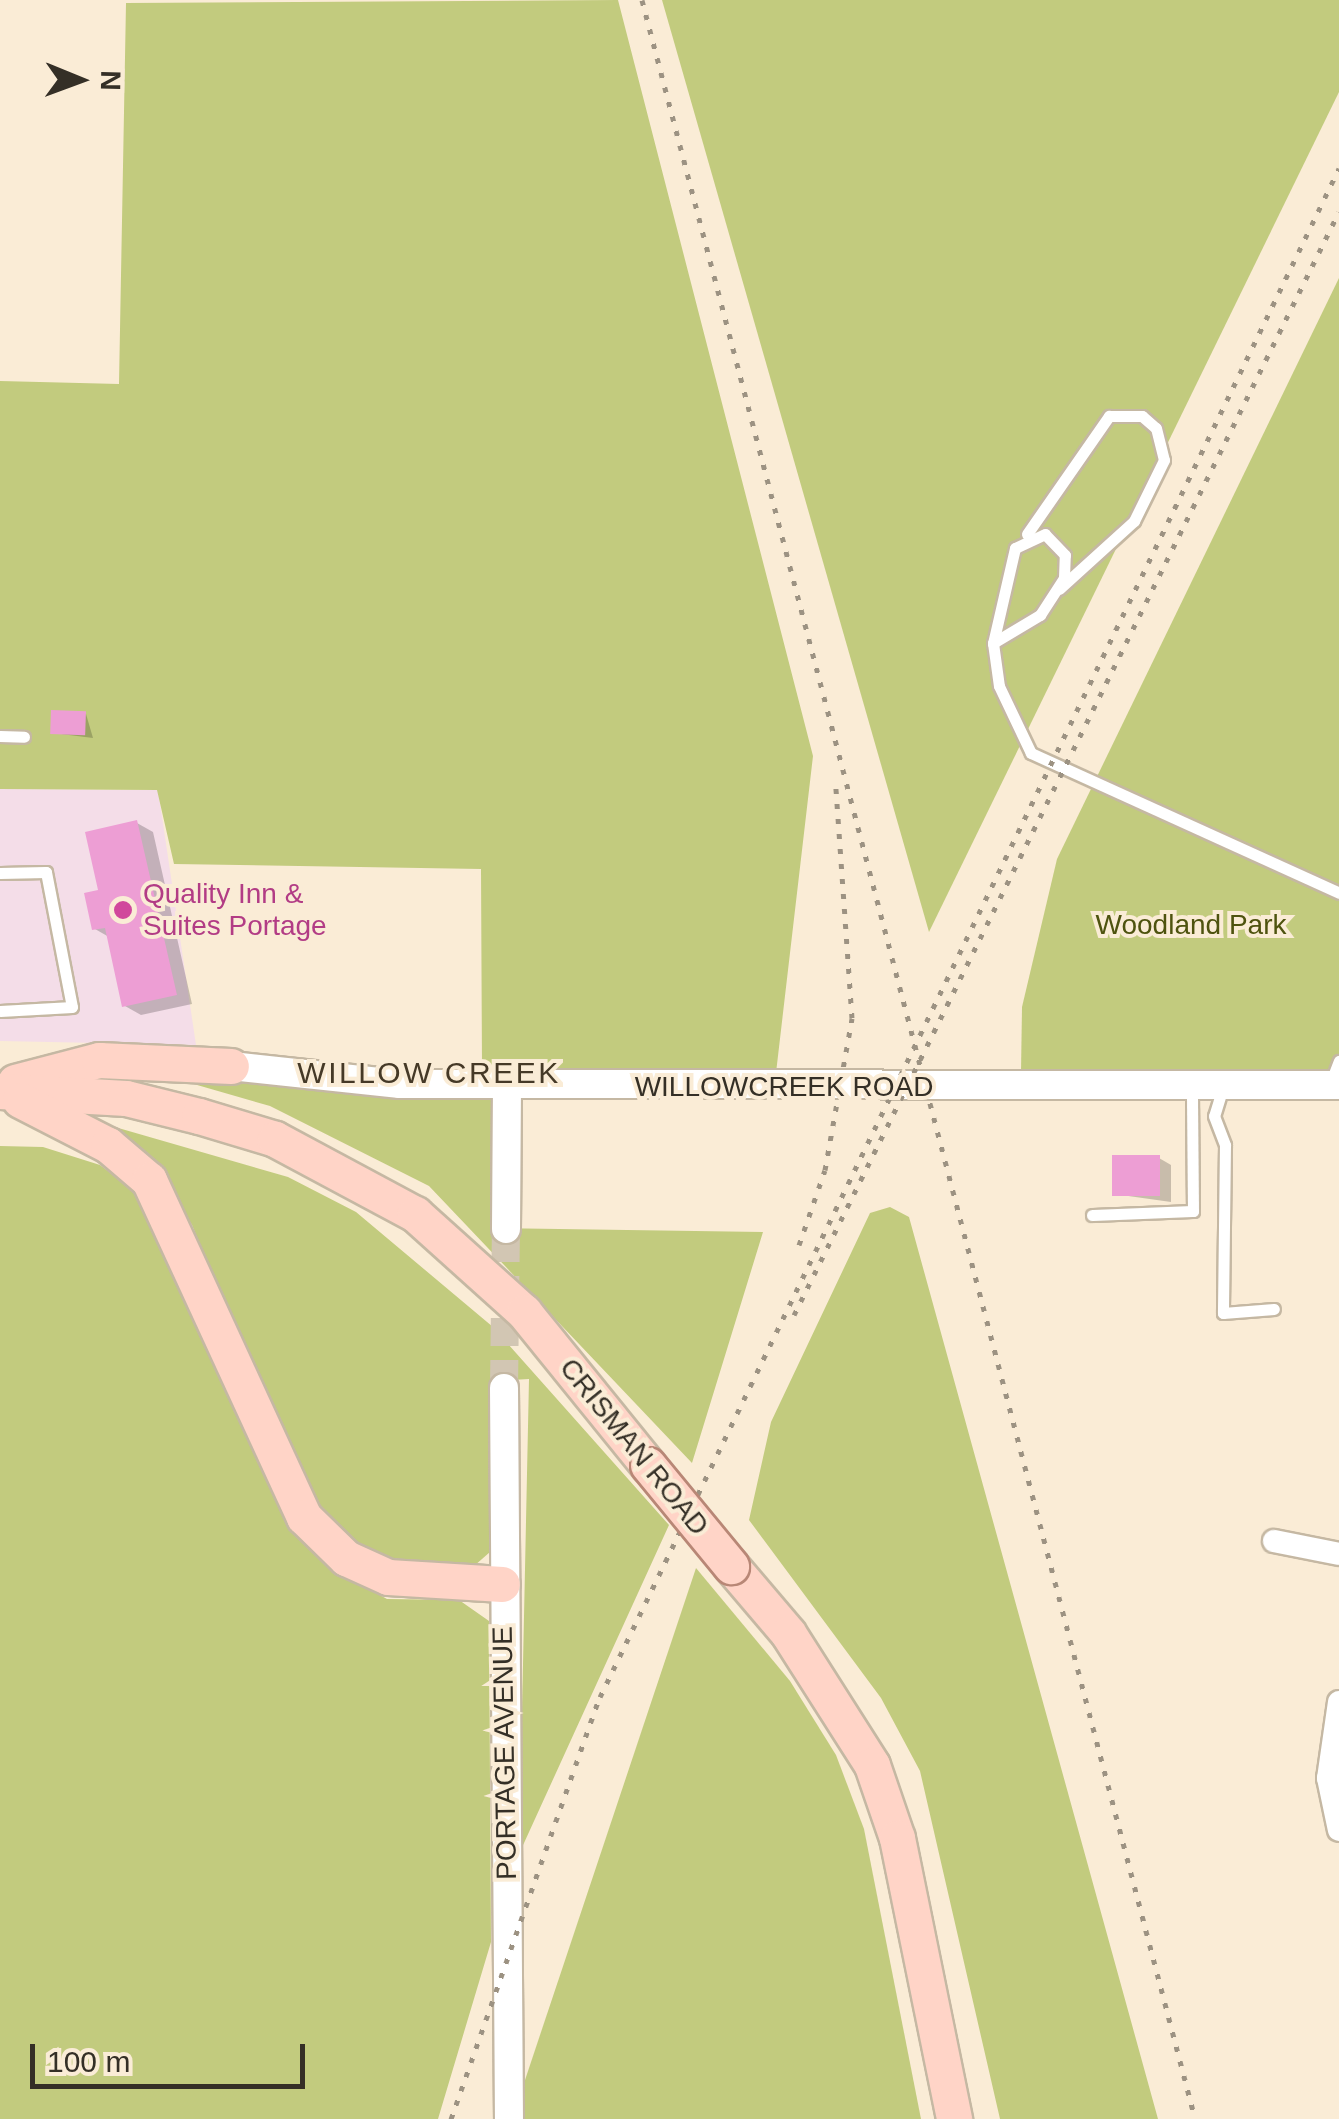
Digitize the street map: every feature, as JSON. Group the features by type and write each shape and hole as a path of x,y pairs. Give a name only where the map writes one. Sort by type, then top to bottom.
{"main road":[{"path":"0,1090 99,1060 231,1066"},
{"path":"0,1090 108,1145 149,1180 266,1450 304,1517 346,1558 388,1577 502,1584"},
{"name":"CRISMAN ROAD","path":"0,1090 126,1098 275,1139 415,1214 513,1300 788,1633 872,1765 896,1838 954,2119"}],"street":[{"name":"WILLOWCREEK ROAD","path":"231,1066 349,1082 507,1085 1192,1087 1336,1077"},
{"path":"506,1229 507,1085"},
{"name":"PORTAGE AVENUE","path":"504,1388 502,1584 509,2119"},
{"path":"1274,1541 1339,1554"},
{"path":"1339,1702 1328,1778 1339,1830"}],"lane":[{"path":"994,642 1040,615 1058,590 1094,566 1134,521 1164,460 1156,428 1142,416 1109,416 1024,538 994,642 1000,686 1031,753 1339,893"},
{"path":"1024,538 1059,543 1058,590"},
{"path":"0,736 24,738"},
{"path":"0,873 46,872 72,1008 0,1010"},
{"path":"1223,1086 1214,1116 1225,1145 1223,1313 1274,1309"},
{"path":"1092,1215 1193,1211 1192,1087"}],"shaded area":[{"path":"0,789 158,790 196,1045 0,1041"}],"green space":[{"path":"618,0 813,756 776,1073 482,1069 481,869 174,864 157,790 0,789 0,381 119,384 126,3"},
{"path":"662,0 1339,0 1339,92 929,932"},
{"name":"Woodland Park","path":"1339,278 1339,1075 1021,1073 1022,1007 1057,859"},
{"path":"159,1074 376,1096 493,1096 494,1228 763,1232 692,1463 429,1186 270,1106"},
{"path":"101,1123 288,1177 356,1212 493,1327 669,1525 519,1854 529,1379 494,1381 490,1552 474,1566 375,1557 327,1521 290,1466 192,1225 159,1171"},
{"path":"0,1146 43,1147 100,1165 142,1197 277,1503 336,1571 387,1599 459,1600 489,1621 491,1942 438,2119 0,2119"},
{"path":"890,1207 909,1217 1158,2119 1000,2119 920,1771 881,1698 749,1520 771,1422 870,1213"},
{"path":"696,1568 790,1681 836,1755 864,1829 921,2119 512,2119"}],"building":[{"path":"51,710 86,711 85,735 50,734"},
{"name":"Quality Inn & Suites Portage","path":"137,820 177,995 122,1007 105,928 92,930 84,893 98,890 85,832"},
{"path":"1112,1155 1160,1155 1160,1196 1112,1196"}],"tunnel":[{"path":"504,1388 506,1229"}],"railway":[{"path":"642,0 1195,2119"},
{"path":"451,2119 600,1697 1339,168"},
{"path":"794,1315 1339,212"},
{"path":"799,1245 825,1170 852,1018 836,788"}],"place":[{"name":"Quality Inn & Suites Portage","path":"123,910"}],"district":[{"name":"WILLOW CREEK","path":"429,1073"}]}
